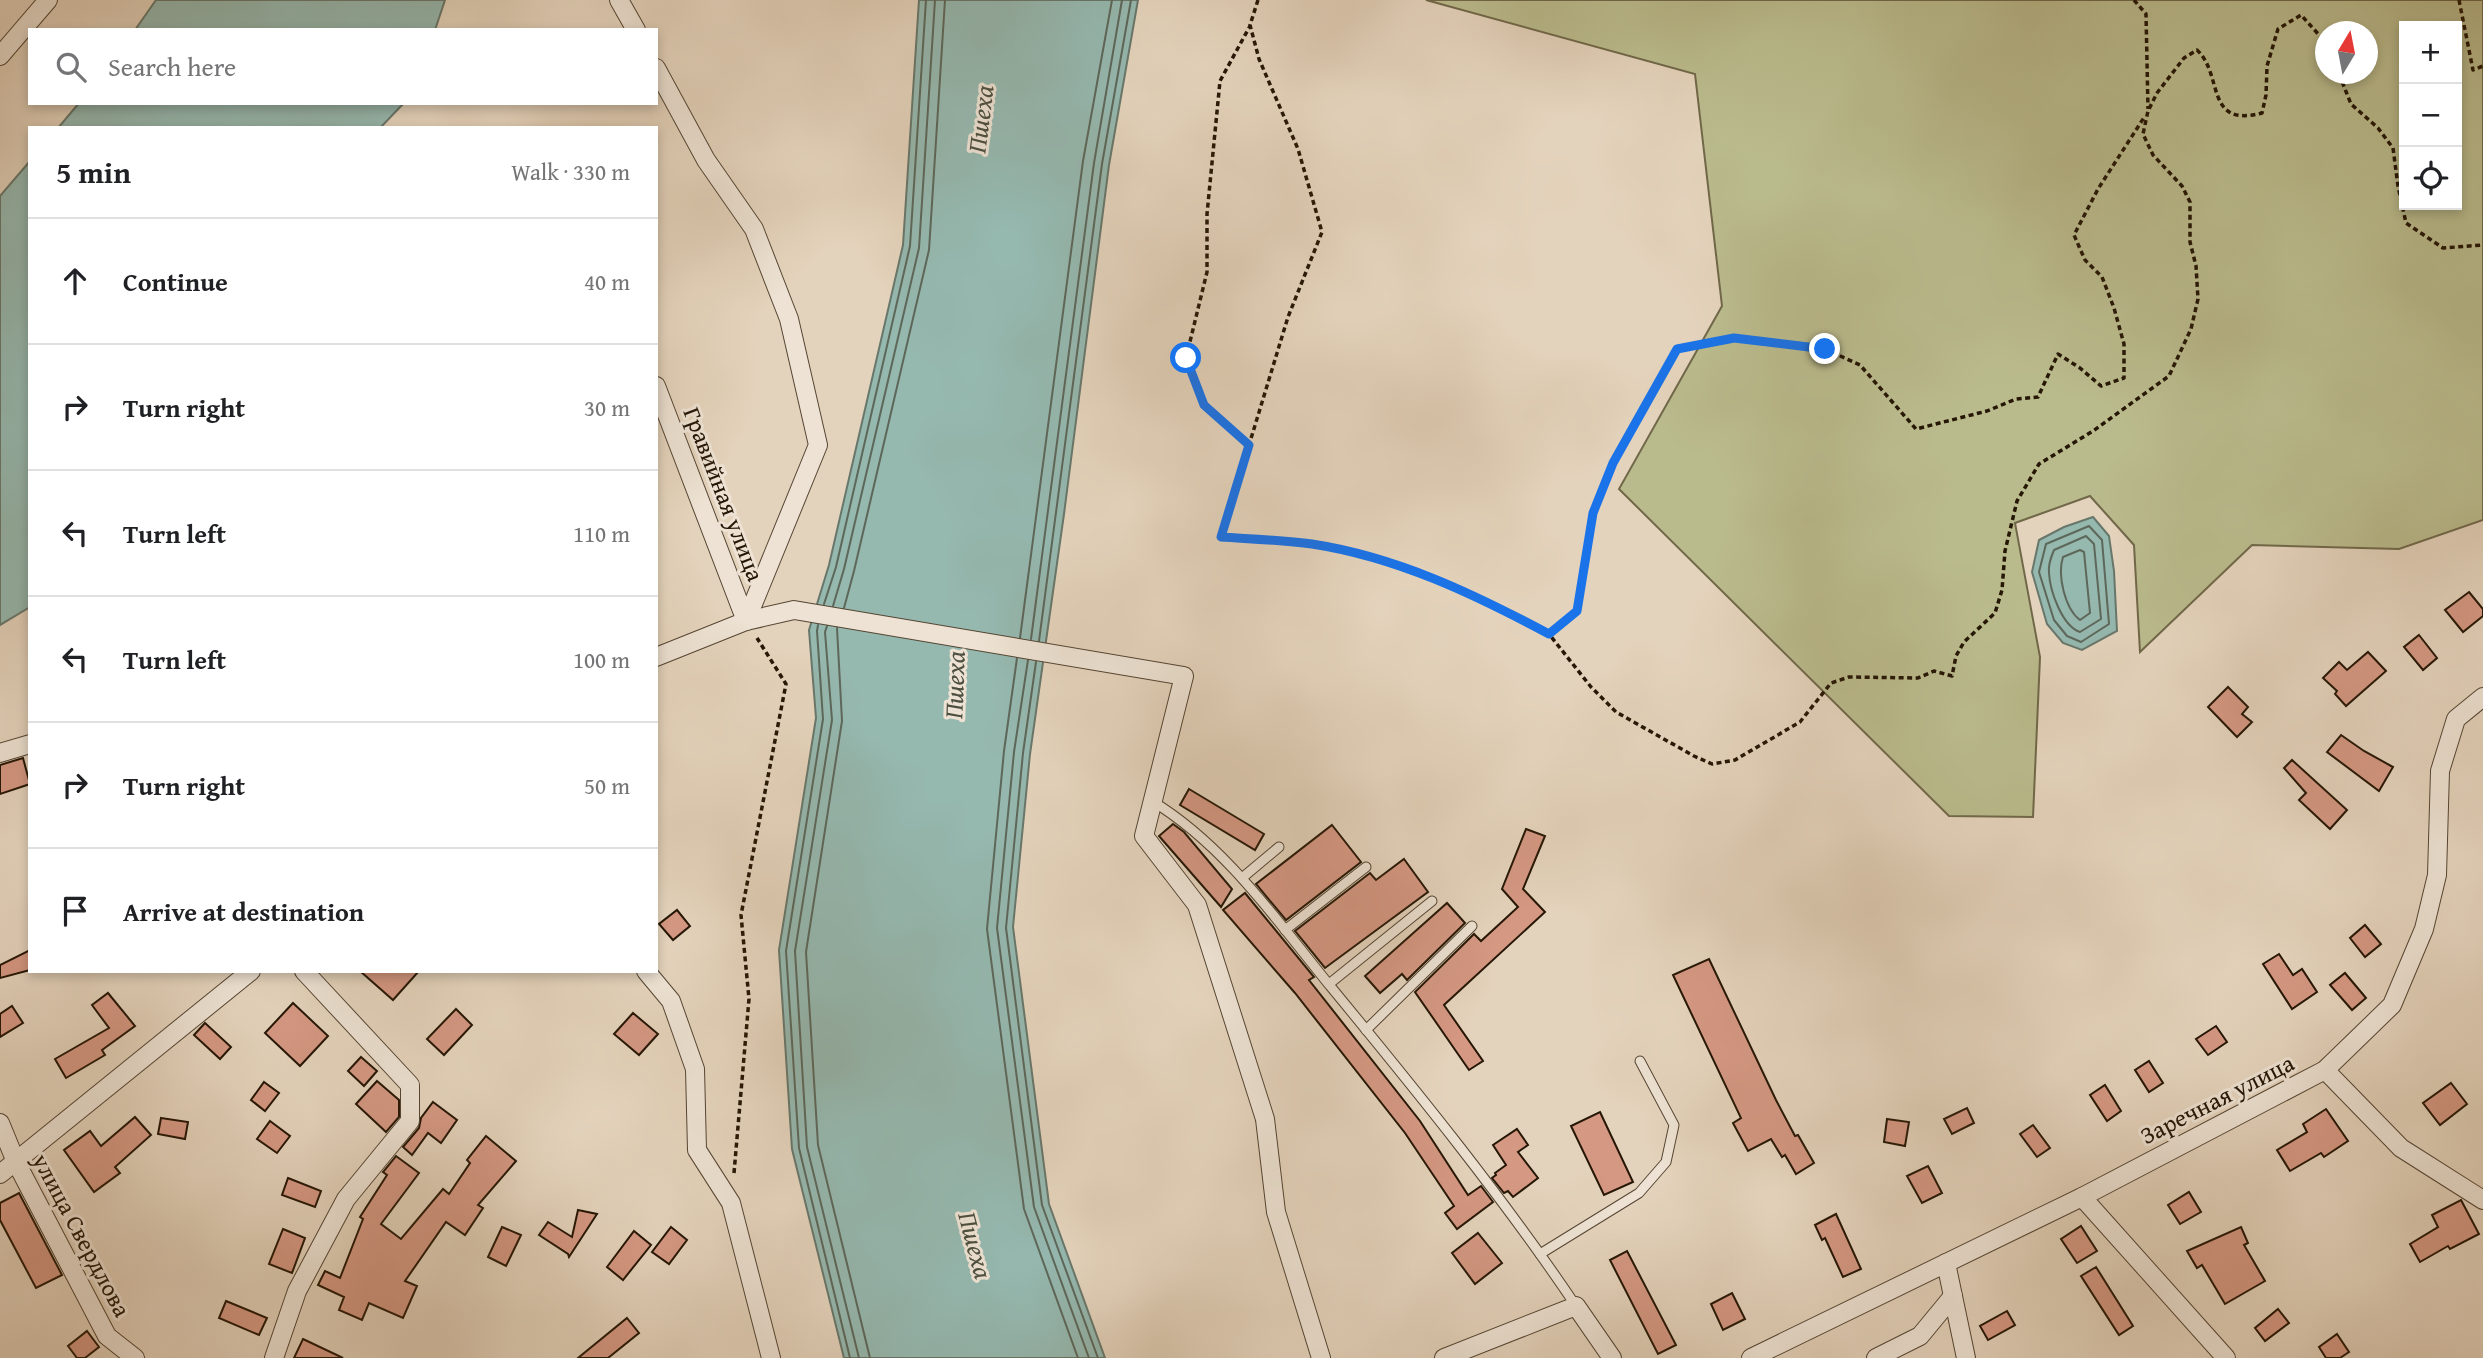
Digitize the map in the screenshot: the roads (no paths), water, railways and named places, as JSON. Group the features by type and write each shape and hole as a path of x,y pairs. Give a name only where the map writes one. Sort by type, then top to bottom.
{"street":[{"path":"0,56 48,0"},
{"path":"620,0 635,28"},
{"path":"658,72 706,160 754,229 789,319 818,444 746,621"},
{"name":"Гравийная улица","path":"658,391 746,621"},
{"name":"Гравийная улица","path":"658,656 746,621 794,610 1184,676 1152,801"},
{"name":"Заречная улица","path":"1751,1358 2082,1197 2325,1070 2392,1006 2424,929 2437,875 2440,771 2456,719 2483,697"},
{"path":"0,753 28,745"},
{"path":"1152,801 1144,836 1197,905 1265,1119 1276,1212 1321,1358"},
{"path":"0,1174 249,973"},
{"path":"274,1358 297,1291 346,1199 410,1121 410,1085 306,973"},
{"path":"648,973 671,1001 695,1069 697,1150 731,1203 771,1358"},
{"path":"2325,1070 2401,1148 2483,1200"},
{"name":"улица Свердлова","path":"0,1123 16,1162 107,1336 135,1358"},
{"path":"2082,1197 2226,1358"},
{"path":"1946,1263 1966,1358"},
{"path":"1876,1358 1920,1336 1953,1296"},
{"path":"1444,1358 1576,1306 1612,1358"}],"lane":[{"path":"1152,801 1184,822 1242,878 1366,1030 1541,1254 1576,1306"},
{"path":"1242,878 1279,847"},
{"path":"1285,930 1366,867"},
{"path":"1329,984 1432,901"},
{"path":"1366,1030 1472,926"},
{"path":"1541,1254 1639,1194 1666,1162 1674,1125 1640,1061"}],"water":[{"path":"156,0 445,0 436,28 136,28"},
{"name":"Пшеха","path":"919,0 1138,0 1109,165 1030,754 1013,927 1049,1204 1105,1358 844,1358 792,1149 779,950 816,718 809,630 829,565 903,245"},
{"path":"77,105 402,105 382,126 60,126"},
{"path":"28,163 28,608 0,625 0,196"},
{"path":"2093,517 2109,536 2117,631 2082,650 2063,643 2047,624 2032,572 2039,540 2064,527"}]}
